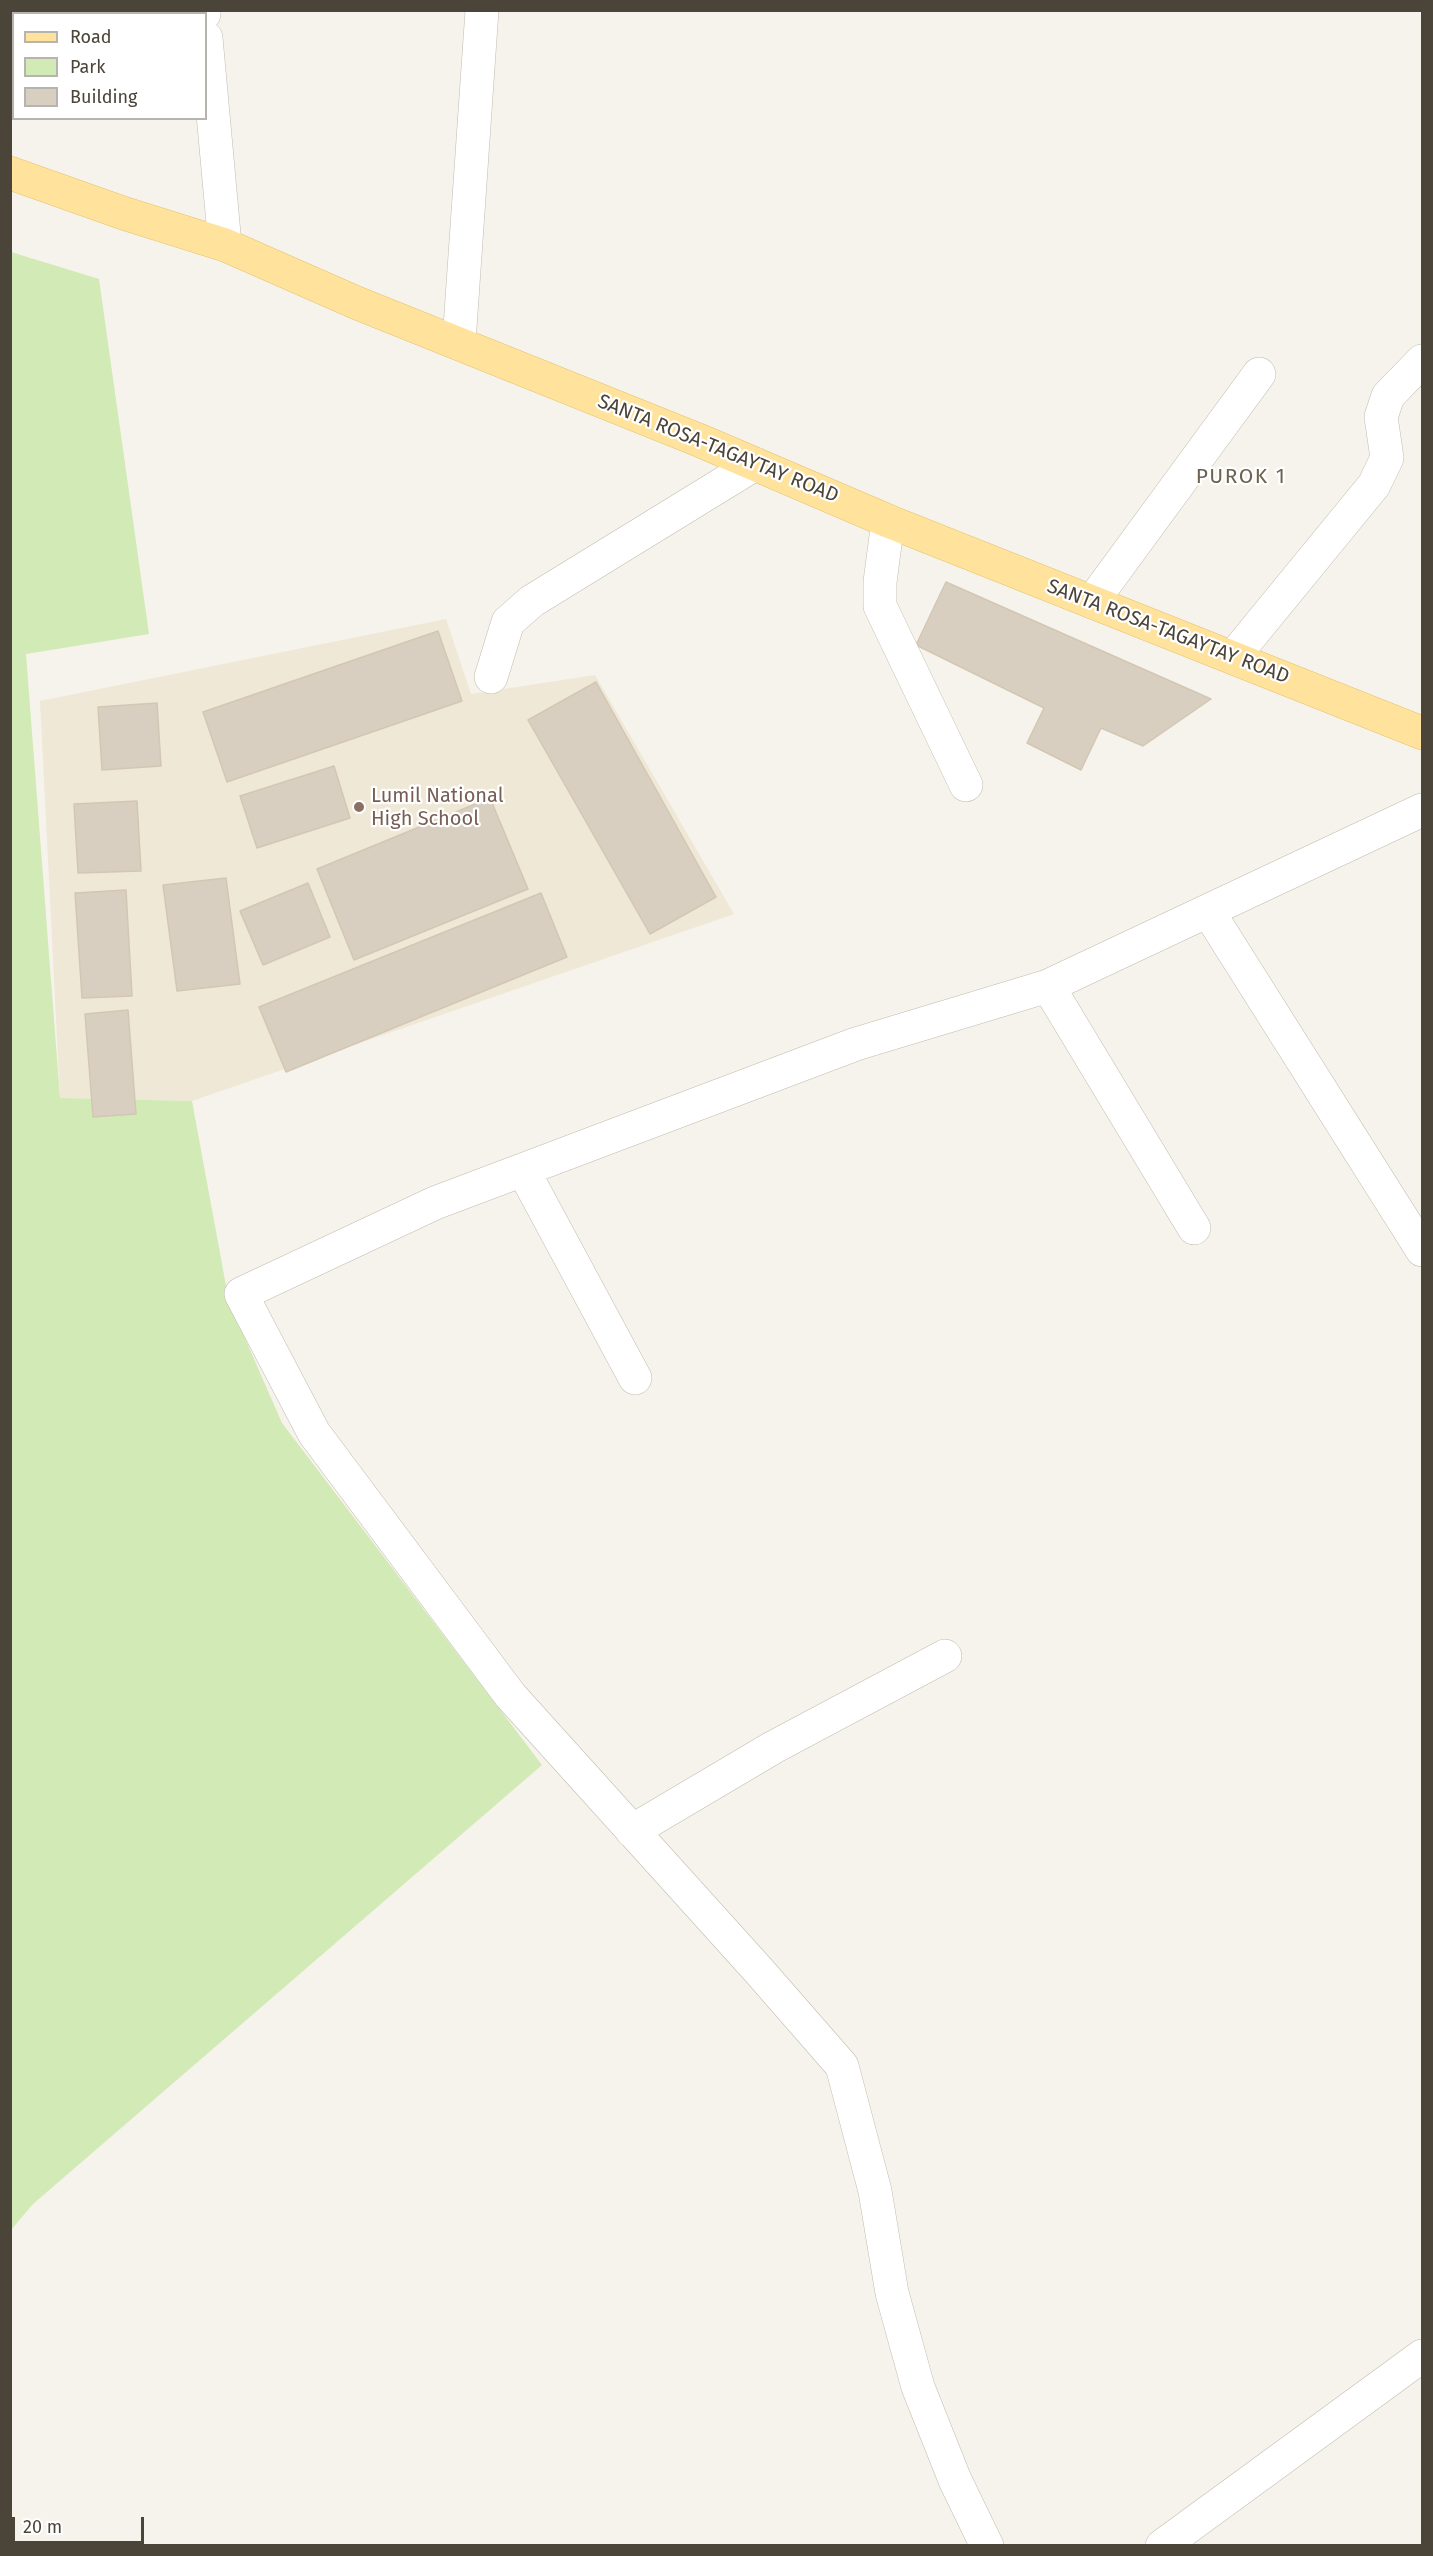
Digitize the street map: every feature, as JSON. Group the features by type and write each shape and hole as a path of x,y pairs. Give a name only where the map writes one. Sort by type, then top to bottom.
{"main road":[{"name":"SANTA ROSA-TAGAYTAY ROAD","path":"10,174 225,245 357,303 459,342 888,521 1422,732"}],"street":[{"path":"459,342 482,10"},
{"path":"207,50 225,245"},
{"path":"1234,656 1374,485 1387,458 1381,417 1388,396 1422,362"},
{"path":"1092,602 1259,374"},
{"path":"491,677 508,622 532,601 755,464"},
{"path":"888,521 880,582 880,606 966,785"},
{"path":"987,2546 955,2480 918,2387 892,2293 875,2191 842,2066 510,1695 314,1433 241,1294 435,1203 856,1044 1048,986 1422,810"},
{"path":"1208,911 1422,1250"},
{"path":"1048,986 1194,1228"},
{"path":"523,1170 635,1378"},
{"path":"632,1831 774,1747 945,1656"},
{"path":"1162,2546 1422,2356"}],"shaded area":[{"name":"Lumil National High School","path":"446,619 471,694 595,675 734,914 192,1101 60,1098 40,701"}],"green space":[{"path":"11,252 99,279 149,634 26,654 60,1098 192,1101 229,1302 282,1423 542,1765 33,2204 11,2230"}],"building":[{"path":"946,582 1211,699 1143,746 1101,728 1081,770 1027,743 1044,708 916,645"},
{"path":"438,631 462,701 227,782 203,712"},
{"path":"596,682 716,897 650,934 528,720"},
{"path":"157,703 161,766 102,770 98,707"},
{"path":"334,766 350,818 257,848 240,796"},
{"path":"490,798 528,889 354,960 317,869"},
{"path":"137,801 141,871 78,873 74,804"},
{"path":"226,878 240,984 177,991 163,885"},
{"path":"308,883 330,937 263,965 240,911"},
{"path":"126,890 132,996 82,998 75,893"},
{"path":"541,893 567,957 286,1072 259,1007"},
{"path":"128,1010 136,1114 93,1117 85,1014"}],"place":[{"name":"Lumil National High School","path":"359,807"}],"district":[{"name":"PUROK 1","path":"1241,477"}]}
